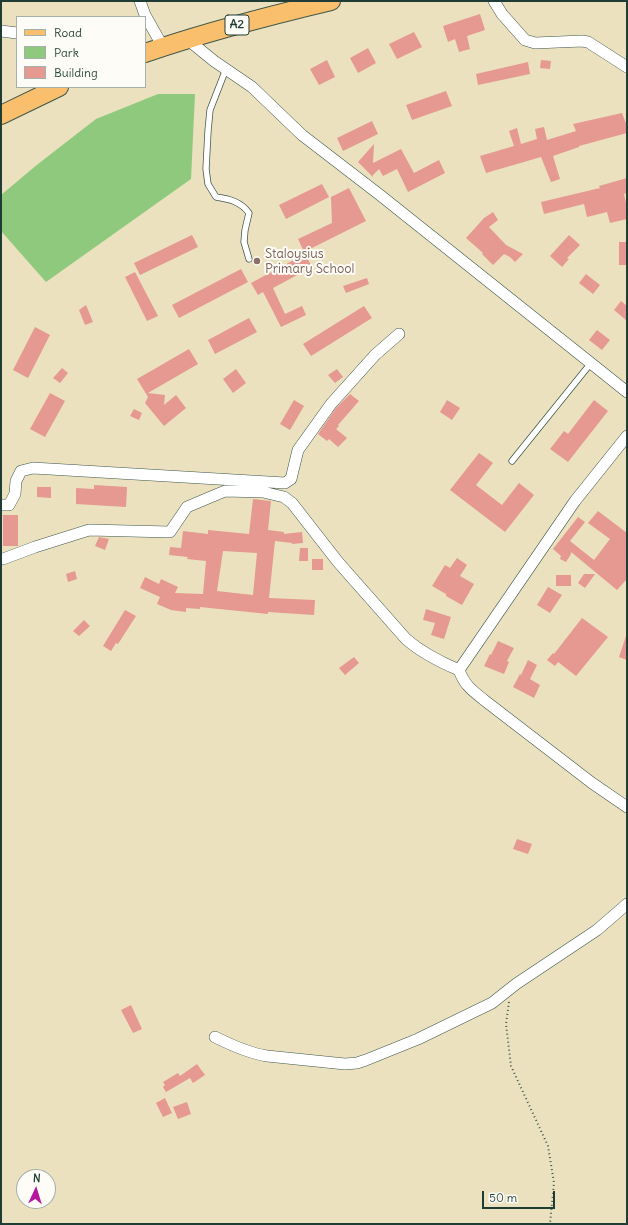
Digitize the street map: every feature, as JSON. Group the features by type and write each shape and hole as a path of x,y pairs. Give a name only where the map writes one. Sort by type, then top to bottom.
{"main road":[{"name":"A2","path":"146,53 187,39 271,15 331,1"},
{"path":"1,114 57,88"}],"street":[{"path":"140,1 146,16"},
{"path":"494,1 502,14 528,42 588,42 627,67"},
{"path":"146,17 163,47"},
{"path":"1,31 16,33"},
{"path":"187,39 214,61 252,87 302,136 416,224 627,392"},
{"path":"1,505 9,505 15,494 16,481 21,472 33,468 285,483 291,479 298,450 330,404 375,355 399,334"},
{"path":"459,670 575,501 627,436"},
{"path":"3,559 89,530 170,532 187,507 225,491 263,492 274,494 292,503 338,562 416,648 434,659 459,670 463,680 471,690 592,783 627,807"},
{"path":"215,1037 234,1046 267,1056 345,1064 357,1063 418,1039 492,1003 516,984 597,930 627,904"}],"lane":[{"path":"226,69 210,110 206,168 208,184 216,197 229,198 244,206 249,213 244,242 248,259"},
{"path":"512,461 591,363"}],"path":[{"path":"516,984 508,1005 506,1024 511,1066 548,1146 554,1183 550,1224"}],"green space":[{"path":"158,94 195,94 191,179 46,282 1,231 1,195 96,119"}],"building":[{"path":"480,14 485,30 467,36 470,49 459,52 455,39 448,42 443,26"},
{"path":"414,32 422,47 397,59 389,44"},
{"path":"368,48 376,63 358,73 350,58"},
{"path":"327,60 335,77 319,85 310,69"},
{"path":"541,60 551,61 550,69 540,68"},
{"path":"528,62 530,74 478,85 476,74"},
{"path":"446,91 452,106 412,120 406,105"},
{"path":"622,113 627,126 627,133 579,146 553,156 560,179 551,182 541,157 486,173 480,156 514,146 509,131 517,128 521,144 537,139 535,129 544,127 547,140 576,131 573,124"},
{"path":"372,121 378,134 343,151 337,138"},
{"path":"374,144 373,163 401,149 414,173 439,160 445,173 408,192 397,169 383,176 379,169 373,177 358,162"},
{"path":"627,178 627,193 624,194 627,207 627,219 610,223 607,212 587,217 584,204 544,214 541,202 600,188 599,186"},
{"path":"322,184 329,197 286,219 279,205"},
{"path":"349,188 366,221 304,252 298,239 332,223 331,197"},
{"path":"493,212 498,220 489,227 506,245 523,254 515,262 504,254 493,265 482,254 483,253 466,238 484,218"},
{"path":"192,235 198,247 140,275 134,263"},
{"path":"569,235 580,245 567,258 569,259 562,267 550,256"},
{"path":"619,242 627,242 627,265 619,265"},
{"path":"305,254 312,267 273,288 285,314 302,306 306,315 281,327 263,292 258,295 251,283"},
{"path":"241,269 248,282 179,318 172,305"},
{"path":"135,272 158,316 147,321 125,277"},
{"path":"586,274 600,285 593,294 579,283"},
{"path":"367,278 369,284 346,293 343,286"},
{"path":"621,301 627,306 627,321 614,310"},
{"path":"86,305 93,322 85,325 79,310"},
{"path":"364,306 372,318 311,356 303,344"},
{"path":"249,318 257,332 215,354 208,340"},
{"path":"35,327 50,335 28,378 13,370"},
{"path":"597,330 610,340 602,350 589,340"},
{"path":"189,349 198,364 148,393 165,395 164,405 176,395 186,408 164,426 145,403 148,397 137,379"},
{"path":"62,368 68,373 60,383 53,378"},
{"path":"236,369 246,383 233,393 223,379"},
{"path":"337,369 343,377 335,383 328,375"},
{"path":"50,393 65,401 45,437 30,429"},
{"path":"350,394 359,401 336,429 347,438 338,447 329,439 327,441 318,434 336,408"},
{"path":"294,400 304,406 290,430 280,424"},
{"path":"447,400 460,408 452,420 440,412"},
{"path":"594,400 608,411 568,462 550,449 564,431 568,434"},
{"path":"134,409 142,413 139,420 130,416"},
{"path":"479,453 493,463 476,485 502,505 519,483 534,495 505,532 450,490"},
{"path":"94,485 127,487 126,507 76,504 76,488 94,489"},
{"path":"37,487 51,487 51,498 37,497"},
{"path":"253,499 271,501 268,530 284,532 284,534 302,532 303,543 292,544 275,541 269,598 315,600 314,615 268,612 268,614 200,607 200,609 186,608 186,612 171,610 157,604 160,597 140,588 145,577 159,584 161,579 178,587 175,593 203,594 206,561 169,555 170,547 181,548 183,531 208,534 208,530 249,534","holes":["223,551 257,553 253,595 217,591"]},
{"path":"598,511 627,533 627,579 617,590 571,552 566,562 560,559 561,556 553,549 578,517 585,522 570,541 594,560 610,539 588,523"},
{"path":"3,515 18,515 18,546 3,546"},
{"path":"99,537 109,539 105,550 95,546"},
{"path":"300,548 308,548 308,561 299,561"},
{"path":"457,558 467,565 460,576 474,584 462,605 432,586 445,565 450,568"},
{"path":"312,559 323,559 323,570 312,570"},
{"path":"75,571 77,579 68,582 66,574"},
{"path":"584,574 595,574 585,588 578,583"},
{"path":"556,575 571,575 571,586 556,586"},
{"path":"548,587 562,595 550,613 537,605"},
{"path":"426,609 451,617 444,639 431,635 435,623 423,620"},
{"path":"125,610 136,616 118,644 116,643 111,651 103,646"},
{"path":"582,618 608,637 576,676 558,662 555,666 547,660 553,653 554,654"},
{"path":"84,620 90,626 79,636 73,631"},
{"path":"626,636 627,637 627,660 619,657"},
{"path":"498,641 514,648 507,661 509,662 504,674 484,666"},
{"path":"354,657 359,663 345,675 339,668"},
{"path":"528,660 537,665 530,679 540,685 534,698 513,687"},
{"path":"517,839 532,844 528,854 513,849"},
{"path":"131,1005 142,1029 133,1033 121,1010"},
{"path":"197,1064 205,1075 193,1083 190,1078 166,1092 163,1087 165,1085 163,1082 178,1073 180,1076"},
{"path":"165,1098 172,1113 163,1117 156,1103"},
{"path":"187,1102 191,1114 178,1119 173,1107"}],"place":[{"name":"Staloysius Primary School","path":"257,261"}]}
